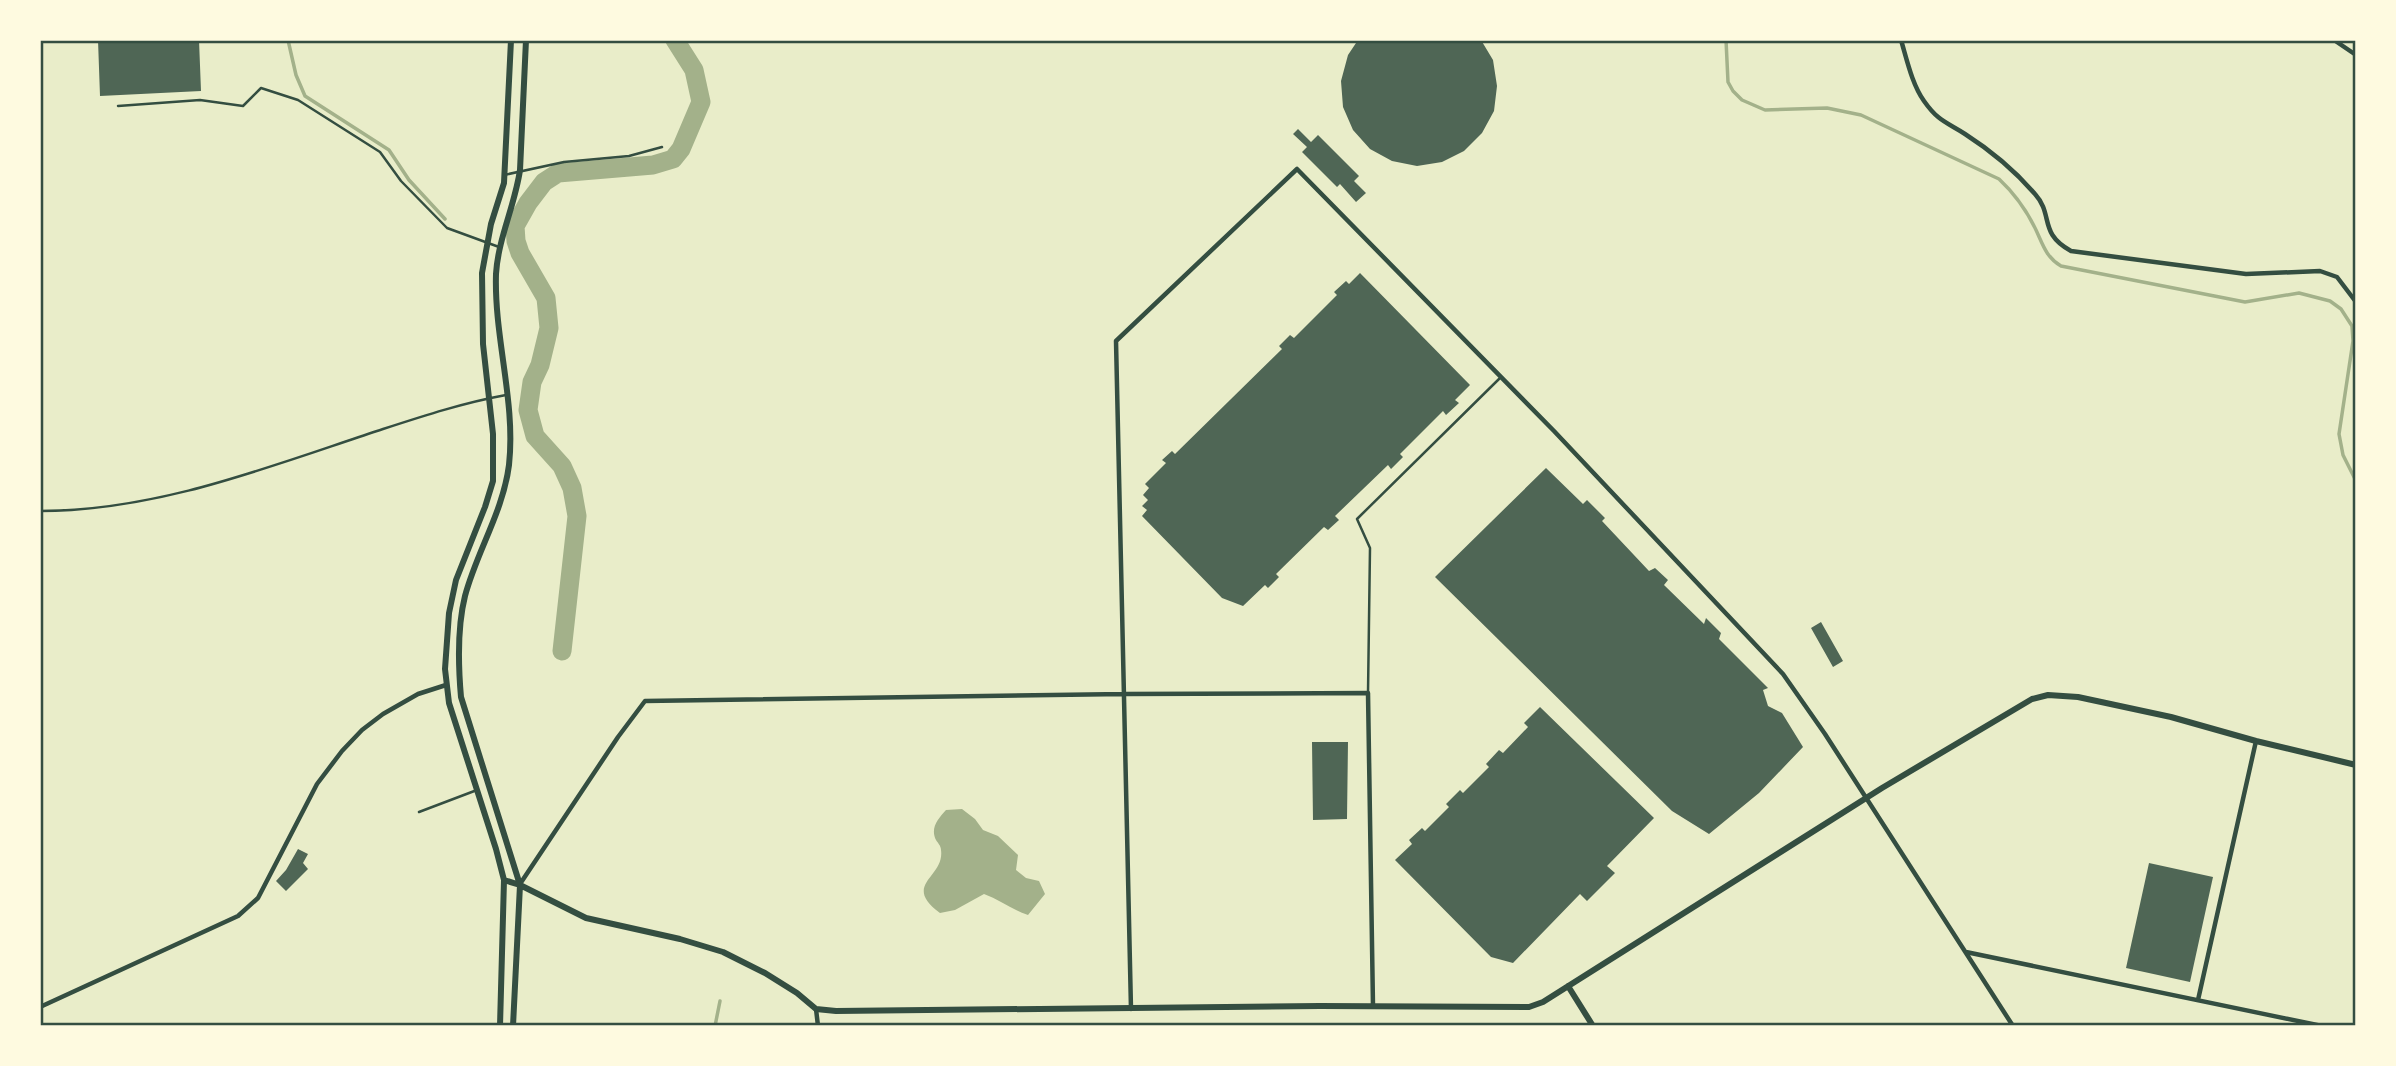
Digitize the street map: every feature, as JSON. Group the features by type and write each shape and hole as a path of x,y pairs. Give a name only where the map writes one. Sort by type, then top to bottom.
{"street":[{"path":"500,1026 504,880 449,703 446,643 456,580 493,481 493,434 482,344 482,273 504,175 511,40"},
{"path":"513,1026 520,884 461,696 459,641 465,594 507,484 510,429 499,342 496,272 518,189 526,40"},
{"path":"1901,40 1923,99 1943,124 1965,134 1995,156 2037,196 2049,232 2059,244 2071,251 2246,274 2320,271 2337,277 2356,302"},
{"path":"2334,40 2356,55"},
{"path":"1131,1009 1116,341 1297,169 1501,376 1783,674 2013,1026"},
{"path":"2356,405 2356,425"},
{"path":"40,1007 238,916 258,898 317,784 342,751 362,730 383,714 418,694 460,682"},
{"path":"520,884 634,713 645,701 1368,693 1373,1006"},
{"path":"504,880 520,884 586,918 680,939 746,961 797,993 816,1009 1529,1007 1543,1002 1866,798 2032,699 2048,695 2078,697 2171,717 2356,765"},
{"path":"2198,1000 2256,741"},
{"path":"1966,952 2322,1026"},
{"path":"1568,986 1592,1026"},
{"path":"816,1009 818,1026"}],"lane":[{"path":"118,106 200,100 243,106 261,88 298,100 380,152 401,181 447,228 501,248"},
{"path":"504,175 564,162 629,156 662,147"},
{"path":"1368,693 1370,548 1357,519 1501,376"},
{"path":"40,511 80,511 128,505 189,491 442,409 506,395"},
{"path":"419,812 477,790"}],"shaded area":[{"path":"962,809 975,819 983,830 998,836 1018,855 1016,870 1026,878 1039,881 1045,894 1028,915 984,894 955,910 940,913 924,895 927,881 941,860 941,849 934,836 934,828 946,810"}],"building":[{"path":"98,40 199,40 201,91 100,96"},
{"path":"1358,40 1481,40 1493,60 1497,86 1494,111 1482,133 1464,151 1442,162 1417,166 1392,161 1370,149 1353,130 1343,107 1341,81 1348,55"},
{"path":"1298,129 1311,142 1318,135 1359,176 1354,181 1366,193 1356,202 1340,184 1337,187 1302,152 1307,147 1293,134"},
{"path":"1360,273 1470,385 1455,400 1459,403 1446,415 1443,411 1400,454 1403,457 1391,469 1388,465 1335,516 1339,520 1328,530 1324,527 1276,574 1279,577 1268,588 1265,585 1243,606 1222,598 1142,516 1147,510 1142,506 1148,500 1143,495 1149,488 1145,484 1166,463 1162,460 1172,451 1175,454 1282,349 1279,346 1290,335 1294,338 1337,295 1334,292 1346,281 1349,284"},
{"path":"1546,468 1583,504 1587,500 1605,518 1602,521 1649,571 1655,568 1668,580 1664,585 1704,624 1706,618 1721,633 1719,639 1768,688 1763,690 1768,706 1782,713 1803,747 1759,793 1709,834 1672,811 1435,577"},
{"path":"1821,622 1843,661 1833,667 1811,628"},
{"path":"1540,707 1654,818 1607,866 1615,873 1587,901 1580,894 1513,963 1491,957 1395,860 1412,844 1409,840 1422,828 1425,831 1449,807 1446,804 1460,790 1463,793 1489,767 1486,764 1499,750 1503,753 1528,727 1524,723"},
{"path":"1312,742 1348,742 1347,819 1313,820"},
{"path":"298,849 308,854 303,863 308,869 286,891 276,881"},
{"path":"2149,863 2213,877 2190,982 2126,968"}],"waterway":[{"path":"288,40 296,75 305,96 389,150 409,180 445,219"},
{"path":"562,651 577,516 572,488 562,466 535,436 528,410 532,382 540,365 549,328 546,298 520,253 515,226 544,182 558,173 653,165 673,159 681,149 701,102 694,70 675,40"},
{"path":"1726,40 1728,82 1742,100 1765,110 1827,108 1861,115 1999,179 2024,209 2048,255 2061,266 2245,302 2299,293 2330,301 2341,309 2352,326 2353,341 2339,434 2343,455 2356,481"},
{"path":"715,1026 720,1001"}]}
